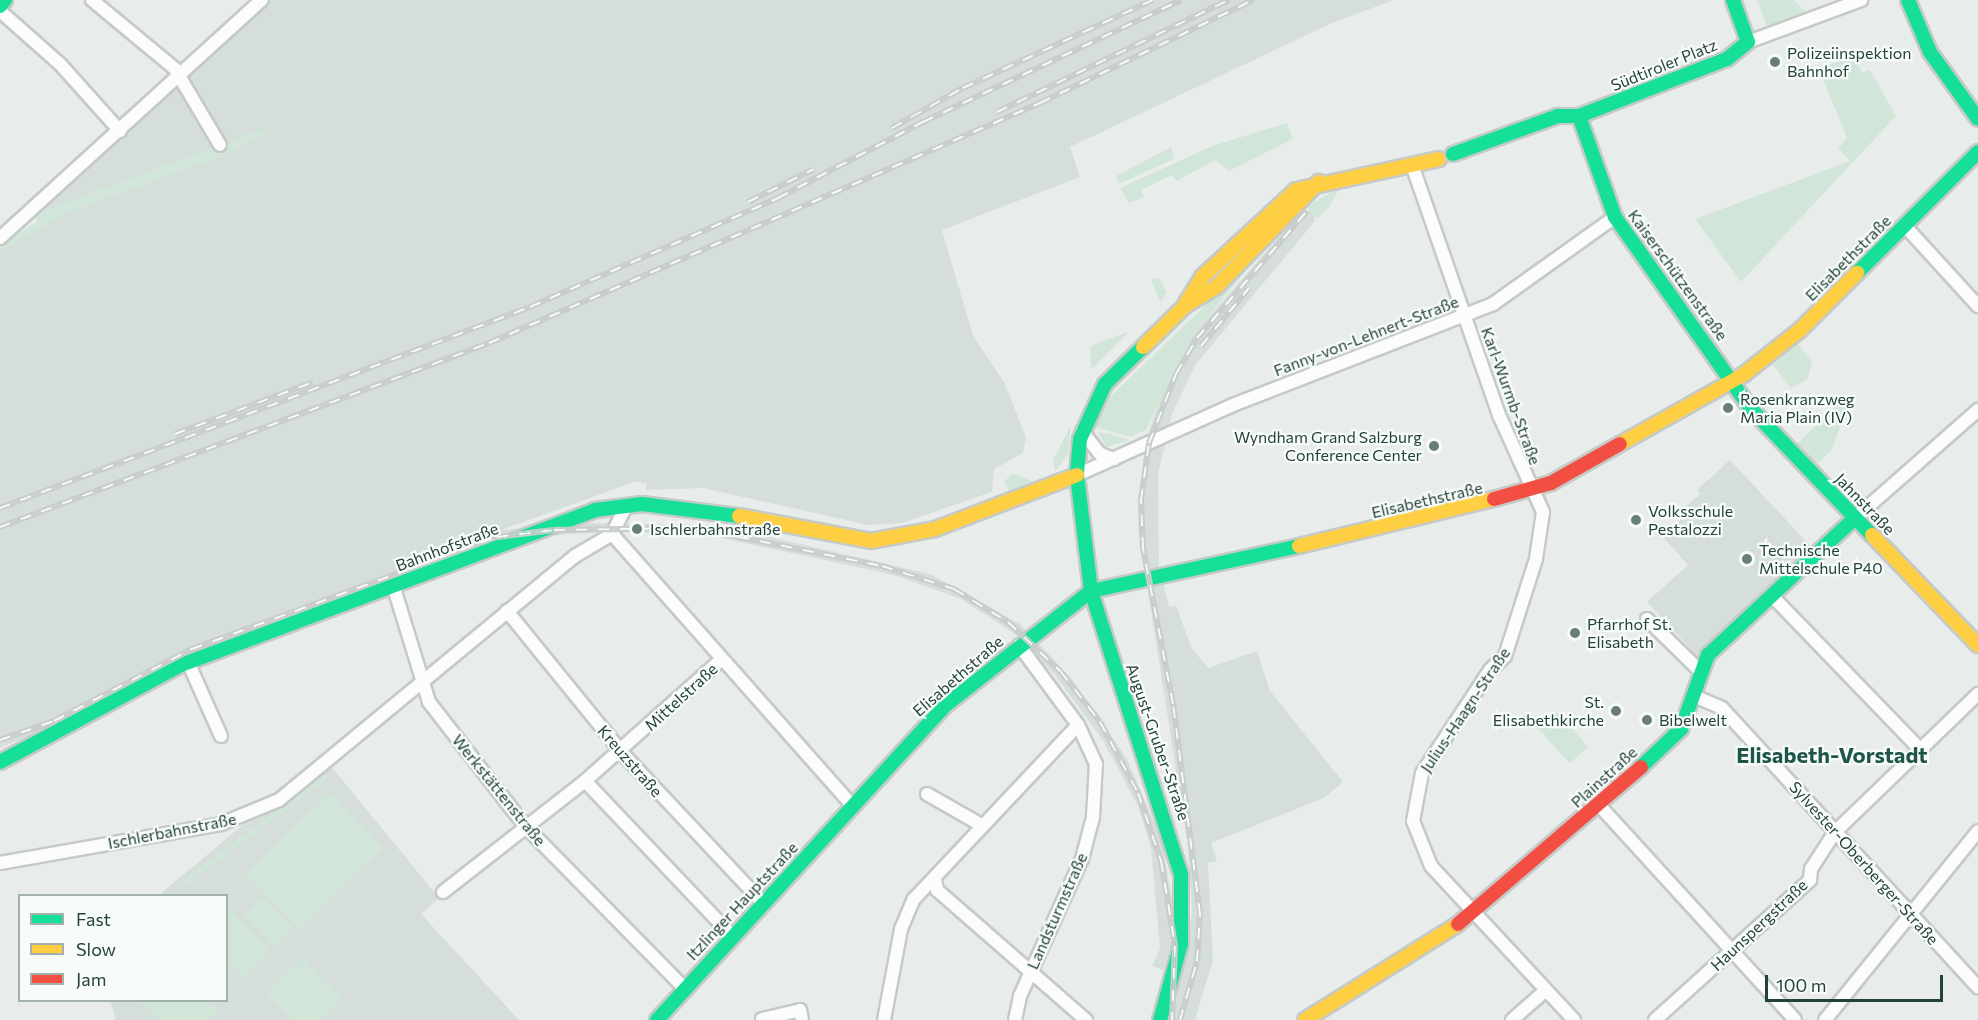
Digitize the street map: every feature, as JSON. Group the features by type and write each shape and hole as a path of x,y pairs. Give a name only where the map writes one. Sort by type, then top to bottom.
{"street":[{"path":"0,6 5,0"},
{"path":"92,0 181,75 220,145"},
{"path":"2,232 120,131 262,0"},
{"path":"1733,0 1749,42 1861,0"},
{"path":"1908,0 1930,52 1978,119"},
{"path":"0,11 60,64 120,131"},
{"name":"Südtiroler Platz","path":"1579,116 1727,59 1749,42"},
{"path":"1453,154 1558,116 1579,116"},
{"name":"Kaiserschützenstraße","path":"1579,116 1615,217 1734,381"},
{"name":"Elisabethstraße","path":"852,805 945,705 1091,591 1532,492 1734,381 1800,330 1978,152"},
{"path":"1413,165 1439,159"},
{"name":"August-Gruber-Straße","path":"1160,1020 1181,944 1181,874 1091,591 1077,475 1082,431 1105,384 1185,305 1216,287 1319,182 1413,165"},
{"name":"Karl-Wurmb-Straße","path":"1413,165 1464,317 1532,492"},
{"name":"Fanny-von-Lehnert-Straße","path":"935,529 1077,475 1233,405 1493,304 1615,217"},
{"path":"1904,225 1978,306"},
{"name":"Jahnstraße","path":"1734,381 1750,408 1978,645"},
{"name":"Plainstraße","path":"1305,1020 1439,941 1475,914 1681,729 1708,655 1855,518 1978,410"},
{"path":"1082,431 1100,453 1114,459"},
{"name":"Julius-Haagn-Straße","path":"1532,492 1541,501 1542,529 1506,656 1490,670 1422,773 1413,808 1417,837 1431,866 1574,1020"},
{"name":"Bahnhofstraße","path":"0,762 188,662 595,510 626,506 732,513 860,540 935,529"},
{"name":"Ischlerbahnstraße","path":"0,863 221,824 256,813 302,783 507,611 611,531 626,506"},
{"path":"595,510 722,659 852,805"},
{"name":"Werkstättenstraße","path":"393,585 429,702 526,827 684,988"},
{"path":"1772,596 1920,750"},
{"name":"Kreuzstraße","path":"507,611 620,751 762,902"},
{"path":"1647,619 1701,672"},
{"name":"Landsturmstraße","path":"1015,1020 1030,972 1082,859 1093,817 1096,764 1077,725 1019,645"},
{"name":"Mittelstraße","path":"443,892 585,781 722,659"},
{"path":"188,662 221,736"},
{"name":"Haunspergstraße","path":"1655,1020 1810,880 1811,869 1835,832 1978,694"},
{"name":"Sylvester-Oberberger-Straße","path":"1694,696 1722,708 1978,987"},
{"path":"884,1020 901,929 914,899 1077,725"},
{"path":"585,781 732,936"},
{"path":"927,794 983,826"},
{"path":"1598,804 1795,1020"},
{"name":"Itzlinger Hauptstraße","path":"657,1020 852,805"},
{"path":"1825,1020 1978,831"},
{"path":"935,879 937,890 1086,1020"},
{"path":"1512,1020 1546,990"},
{"path":"762,1019 800,1010 802,1020"}],"shaded area":[{"path":"265,0 1394,0 1332,23 1070,147 1080,177 942,230 973,336 1004,382 1026,437 1023,453 994,469 992,492 902,523 868,525 703,488 646,490 647,483 634,482 501,530 587,523 717,525 930,574 1020,624 1072,679 1127,759 1162,841 1184,970 1192,912 1188,847 1138,527 1145,443 1163,389 1191,337 1300,213 1312,209 1315,221 1196,364 1172,414 1158,474 1159,566 1169,607 1176,605 1191,647 1208,668 1257,651 1270,691 1343,782 1324,798 1211,843 1217,861 1208,863 1213,960 1195,1020 1169,1020 1170,947 1163,970 1152,966 1160,948 1151,848 1138,806 1102,739 1054,674 1014,633 961,599 894,575 697,533 596,532 492,541 0,748 0,251 45,223 33,215"},
{"name":"Technische Mittelschule P40","path":"1730,460 1817,553 1703,662 1647,602 1688,565 1662,536 1691,510 1687,505 1700,494 1697,490"},
{"path":"331,766 439,898 421,914 519,1020 116,1020 110,1002 228,1002 228,894 160,894 244,824 276,810"}],"green space":[{"path":"1757,0 1794,0 1806,12 1767,26"},
{"path":"1854,55 1862,73 1870,70 1896,116 1741,282 1695,219 1850,161 1838,148 1847,138 1819,69"},
{"path":"1287,123 1293,139 1229,171 1215,160 1177,181 1172,175 1141,190 1144,197 1129,203 1120,188 1212,146"},
{"path":"262,129 266,134 234,151 69,212 0,251 0,244 37,222 33,215"},
{"path":"1171,147 1174,159 1119,184 1116,176"},
{"path":"1340,187 1330,206 1317,219 1307,207"},
{"path":"1263,250 1191,337 1146,430 1130,437 1095,427 1110,397"},
{"path":"1159,278 1167,293 1160,302 1151,279"},
{"path":"1130,331 1092,369 1091,368 1090,346"},
{"path":"1798,344 1812,362 1807,380 1791,388 1773,365"},
{"path":"1840,401 1847,409 1831,451 1817,464 1797,444"},
{"path":"1071,425 1068,454 1055,472 1053,460"},
{"path":"1098,432 1111,434 1129,440 1106,447"},
{"path":"1012,473 1033,482 1009,491 1004,482"},
{"path":"1556,711 1588,747 1570,763 1537,728"},
{"path":"325,774 328,778 186,885 183,881"},
{"path":"330,792 383,847 299,929 246,873"},
{"path":"262,897 292,928 274,945 244,914"},
{"path":"228,907 271,950 243,977 228,961"},
{"path":"304,958 343,998 321,1020 293,1020 267,994"},
{"path":"141,1002 207,1002 217,1012 209,1020 158,1020"}],"railway":[{"path":"892,128 963,88 1153,0"},
{"path":"0,508 530,307 778,198 923,122 1181,0"},
{"path":"997,112 1229,0"},
{"path":"0,527 489,343 1040,103 1253,0"},
{"path":"748,202 812,170"},
{"path":"1180,1020 1197,961 1200,914 1173,704 1143,548 1141,500 1149,443 1176,374 1197,338 1307,211"},
{"path":"1201,346 1249,288"},
{"path":"175,434 313,382"},
{"path":"0,740 54,721 192,649 497,537 554,530 695,528 882,566 954,589 1008,622 1061,672 1100,722 1138,793 1161,861 1175,946 1172,1020"}],"traffic: fast":[{"path":"0,6 5,0"},
{"path":"1453,154 1558,116 1579,116 1727,59 1748,42 1733,0"},
{"path":"1908,0 1930,52 1978,119"},
{"path":"1579,116 1615,217 1750,408 1872,535"},
{"path":"1857,273 1978,152"},
{"path":"1143,347 1105,384 1080,439 1077,475 1091,591 1181,874 1181,944 1160,1020"},
{"path":"0,762 181,665 595,510 642,504 739,516"},
{"path":"1641,767 1681,729 1708,655 1855,518"},
{"path":"657,1020 946,705 1091,591 1299,546"}],"traffic: slow":[{"path":"1186,303 1202,277 1296,190 1439,159"},
{"path":"1143,347 1186,305 1216,287 1319,182"},
{"path":"1620,444 1743,375 1800,330 1857,273"},
{"path":"739,516 871,541 935,529 1077,475"},
{"path":"1299,546 1494,499"},
{"path":"1872,535 1978,645"},
{"path":"1305,1020 1458,924"}],"traffic: jam":[{"path":"1494,499 1551,483 1620,444"},
{"path":"1458,924 1641,767"}],"place":[{"name":"Polizeiinspektion Bahnhof","path":"1775,62"},
{"name":"Rosenkranzweg Maria Plain (IV)","path":"1728,408"},
{"name":"Wyndham Grand Salzburg Conference Center","path":"1434,446"},
{"name":"Volksschule Pestalozzi","path":"1636,520"},
{"name":"Ischlerbahnstraße","path":"637,529"},
{"name":"Technische Mittelschule P40","path":"1747,559"},
{"name":"Pfarrhof St. Elisabeth","path":"1575,633"},
{"name":"St. Elisabethkirche","path":"1616,711"},
{"name":"Bibelwelt","path":"1647,720"}],"district":[{"name":"Elisabeth-Vorstadt","path":"1832,755"}]}
